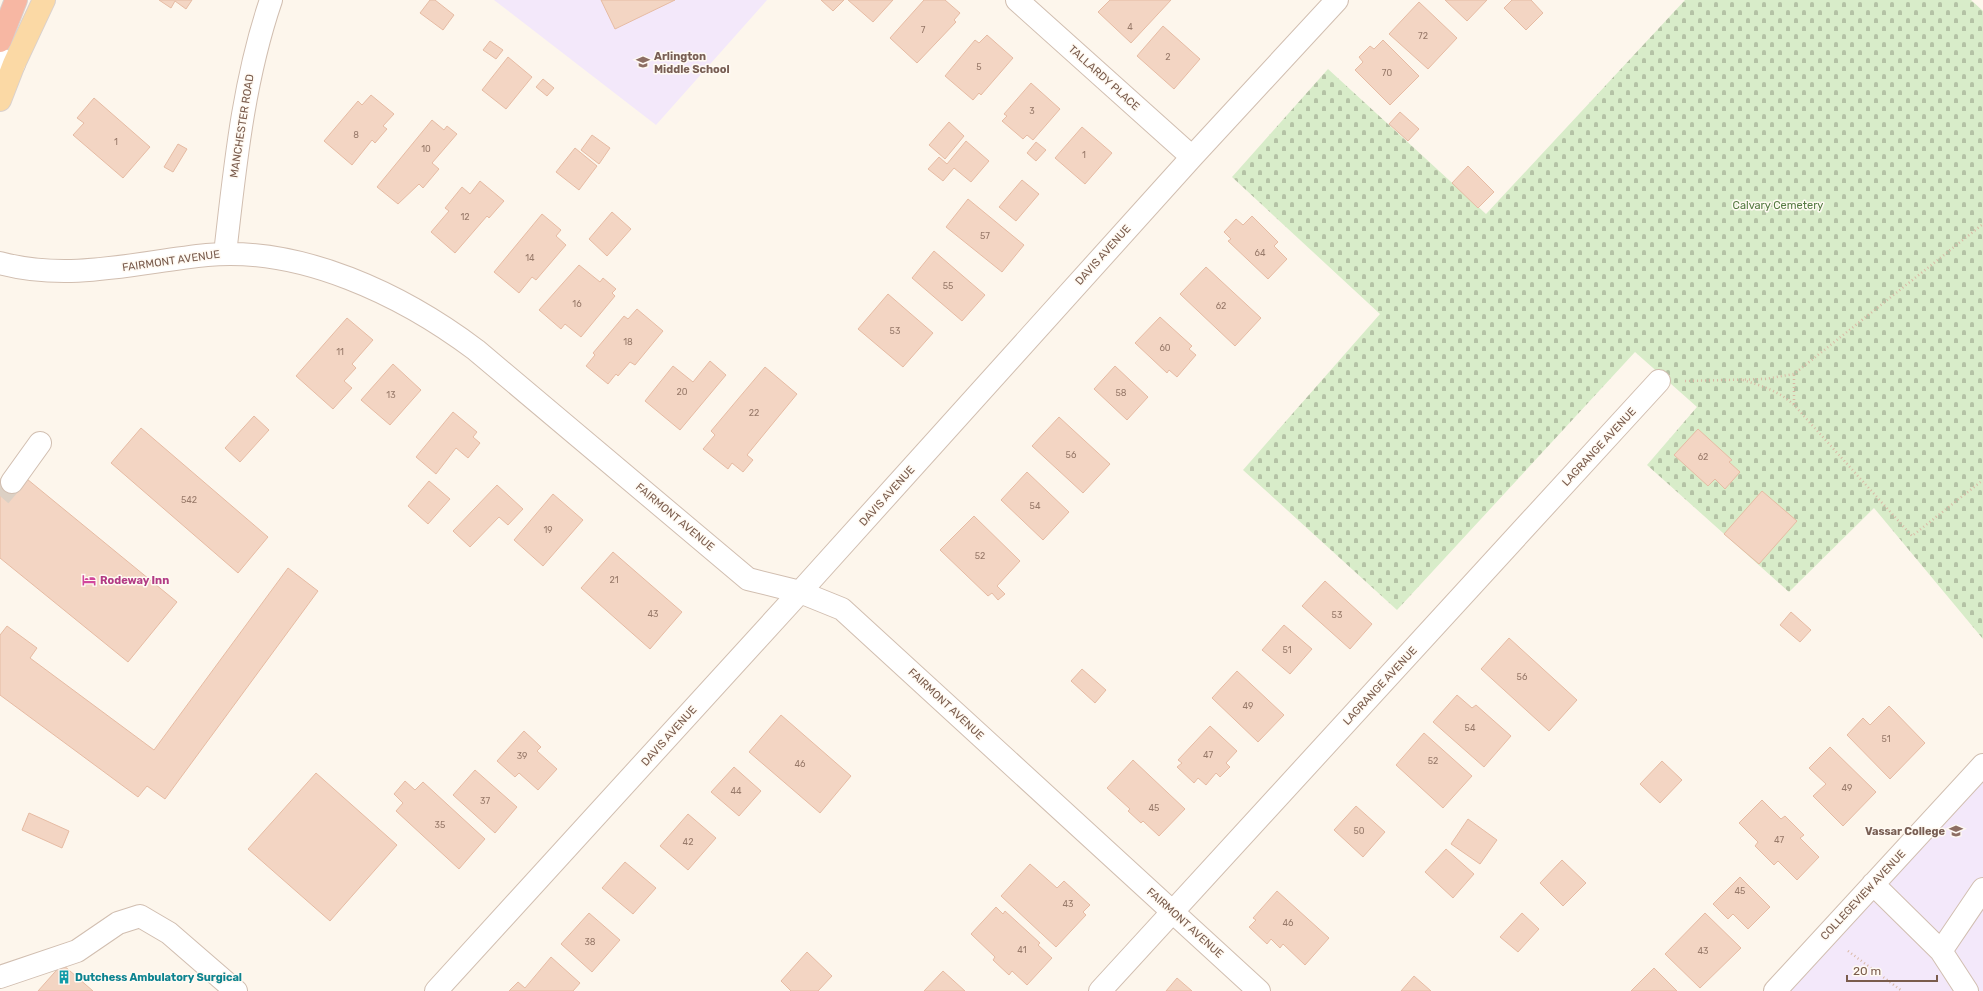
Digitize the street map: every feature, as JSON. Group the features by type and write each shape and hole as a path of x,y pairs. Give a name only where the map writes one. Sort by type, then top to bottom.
{"highway":[{"path":"0,41 16,0"}],"main road":[{"path":"0,100 7,61 44,0"}],"street":[{"name":"MANCHESTER ROAD","path":"225,254 241,117 252,65 271,0"},
{"name":"TALLARDY PLACE","path":"1017,0 1192,157"},
{"name":"DAVIS AVENUE","path":"436,991 800,592 1192,157 1337,0"},
{"name":"FAIRMONT AVENUE","path":"0,263 44,271 77,271 111,269 225,254 261,256 310,266 374,288 410,305 444,326 476,350 748,579 800,592 842,609 1260,991"},
{"name":"LAGRANGE AVENUE","path":"1100,991 1659,381"},
{"path":"12,482 40,442"},
{"name":"COLLEGEVIEW AVENUE","path":"1775,991 1983,765"},
{"path":"1873,884 1941,951 1962,983"},
{"path":"1941,951 1983,889"},
{"path":"0,977 77,951 118,924 140,916 169,933 236,991"}],"path":[{"path":"1659,381 1765,379 1794,374 1983,224"},
{"path":"1794,374 1794,405"},
{"path":"1740,379 1771,388 1783,395 1794,405 1912,536 1983,480"},
{"path":"1826,934 1902,991"}],"shaded area":[{"name":"Arlington Middle School","path":"494,0 767,0 656,125"},
{"name":"Vassar College","path":"1983,771 1983,991 1787,991"}],"green space":[{"name":"Calvary Cemetery","path":"1685,0 1971,0 1983,11 1983,639 1874,508 1789,592 1647,465 1697,407 1635,352 1397,610 1243,470 1380,314 1232,177 1328,69 1486,214"}],"building":[{"path":"159,0 192,0 186,9 175,1 171,8"},
{"path":"430,0 435,0 454,15 443,30 420,13"},
{"path":"601,0 675,0 615,29"},
{"path":"821,0 844,0 833,11"},
{"path":"848,0 893,0 873,22"},
{"path":"924,0 945,0 960,13 954,20 956,22 917,63 890,38"},
{"path":"1110,0 1171,0 1131,43 1098,12"},
{"path":"1445,0 1487,0 1467,21"},
{"path":"1512,0 1531,0 1543,13 1526,30 1504,8"},
{"path":"1419,2 1457,38 1428,69 1389,34"},
{"path":"1163,26 1200,59 1174,89 1137,56"},
{"path":"987,35 1013,58 981,95 979,93 973,100 945,76 975,40 979,43"},
{"path":"1383,40 1419,76 1390,105 1355,70 1363,62 1359,57 1370,46 1374,49"},
{"path":"490,41 503,50 496,59 483,50"},
{"path":"508,57 532,77 506,109 482,90"},
{"path":"543,79 554,88 547,96 536,87"},
{"path":"1031,83 1060,109 1033,140 1027,135 1023,139 1002,121 1007,116 1004,114"},
{"path":"371,95 394,114 383,126 387,129 375,143 372,140 352,165 324,141 358,101 362,105"},
{"path":"94,98 150,147 123,178 73,135 84,123 77,118"},
{"path":"1400,112 1419,129 1408,141 1389,124"},
{"path":"432,120 444,130 447,126 457,134 432,163 439,169 423,188 419,184 398,204 377,187"},
{"path":"949,122 964,136 945,159 929,145"},
{"path":"1082,127 1112,153 1085,184 1055,158"},
{"path":"592,135 610,148 599,164 581,150"},
{"path":"966,141 989,161 971,182 954,168 943,181 928,169 939,157 947,164"},
{"path":"1036,142 1046,150 1036,161 1027,153"},
{"path":"178,144 187,149 173,172 164,167"},
{"path":"575,148 597,166 579,190 556,172"},
{"path":"1468,166 1494,192 1478,208 1452,183"},
{"path":"1022,180 1039,194 1016,221 999,207"},
{"path":"480,181 504,201 489,218 487,216 455,253 431,232 449,211 445,208 462,187 470,194"},
{"path":"968,199 1024,245 1002,272 946,227"},
{"path":"612,212 631,229 607,256 589,239"},
{"path":"542,214 561,230 556,236 566,245 536,280 532,277 519,293 494,272"},
{"path":"1252,216 1278,242 1274,246 1287,259 1268,279 1228,241 1231,239 1224,232 1236,219 1243,225"},
{"path":"934,251 985,295 962,321 912,278"},
{"path":"579,265 600,282 603,278 616,289 612,293 615,296 581,337 565,324 561,329 539,310"},
{"path":"1206,267 1261,318 1235,346 1180,294"},
{"path":"888,294 933,333 903,367 858,329"},
{"path":"637,309 663,331 635,365 630,362 618,376 616,374 608,384 586,366 595,355 593,353 624,316 628,319"},
{"path":"1160,317 1192,346 1189,349 1196,355 1177,377 1169,370 1167,373 1135,343"},
{"path":"347,318 373,340 352,364 356,368 344,381 352,388 333,409 296,376"},
{"path":"710,361 726,375 680,430 645,401 673,366 693,382"},
{"path":"393,364 421,390 390,425 361,400"},
{"path":"1115,366 1148,397 1127,420 1094,389"},
{"path":"765,367 797,394 747,455 753,460 743,472 732,463 728,469 703,449 715,435 711,431"},
{"path":"453,412 477,432 473,437 480,443 468,458 456,448 436,474 416,457"},
{"path":"254,416 269,430 240,462 225,448"},
{"path":"1059,417 1110,464 1083,493 1032,446"},
{"path":"141,428 268,537 238,573 111,463"},
{"path":"1698,429 1732,460 1729,462 1740,472 1725,489 1715,479 1708,486 1674,455"},
{"path":"1027,472 1069,512 1043,540 1001,500"},
{"name":"Rodeway Inn","path":"5,477 27,479 177,602 128,662 0,558 0,483"},
{"path":"429,481 450,499 428,524 408,506"},
{"path":"497,485 523,509 508,525 499,517 470,547 453,531"},
{"path":"1762,491 1797,521 1759,564 1724,534"},
{"path":"553,494 583,520 543,566 514,540"},
{"path":"974,516 1020,561 997,586 1005,594 998,600 992,593 988,596 940,550"},
{"path":"613,552 682,612 650,649 581,588"},
{"path":"288,568 318,591 165,799 147,786 138,797 0,695 0,635 7,626 37,648 30,658 154,750"},
{"path":"1325,581 1372,624 1350,649 1302,606"},
{"path":"1791,612 1811,630 1800,642 1780,625"},
{"path":"1284,625 1312,649 1290,674 1262,650"},
{"path":"1509,638 1577,700 1549,731 1481,669"},
{"path":"1082,669 1106,690 1095,703 1071,681"},
{"path":"1237,671 1284,715 1258,742 1212,698"},
{"path":"1457,695 1472,708 1476,705 1511,736 1484,767 1433,722"},
{"path":"1889,706 1925,743 1890,779 1847,735 1863,718 1870,725"},
{"path":"781,715 851,776 820,813 749,752"},
{"path":"1210,726 1237,751 1226,763 1230,767 1220,777 1216,773 1206,785 1198,778 1194,783 1177,767 1182,763 1178,760"},
{"path":"524,731 541,747 537,751 557,769 538,790 519,773 515,777 497,761"},
{"path":"1424,733 1472,776 1443,808 1396,765"},
{"path":"1830,747 1876,792 1843,826 1813,796 1826,784 1809,768"},
{"path":"1133,760 1185,809 1159,836 1143,821 1141,823 1128,811 1130,809 1107,788"},
{"path":"1662,761 1682,780 1660,803 1640,784"},
{"path":"734,767 761,791 739,816 711,792"},
{"path":"475,770 517,807 495,833 453,795"},
{"path":"316,773 397,845 330,921 248,849"},
{"path":"405,781 415,790 423,782 485,839 459,869 396,811 403,803 394,794"},
{"path":"1762,800 1781,819 1785,816 1804,835 1800,838 1819,857 1797,880 1778,861 1774,865 1755,846 1758,842 1739,823"},
{"path":"1356,806 1385,832 1363,857 1334,830"},
{"path":"29,813 69,831 62,848 22,830"},
{"path":"688,814 716,838 688,870 660,846"},
{"path":"1468,819 1497,840 1480,864 1451,844"},
{"path":"1446,849 1474,874 1453,898 1425,872"},
{"path":"1562,860 1586,883 1563,906 1540,883"},
{"path":"625,862 656,888 633,914 602,888"},
{"path":"1030,864 1057,888 1064,881 1090,905 1083,912 1086,915 1056,947 1001,896"},
{"path":"1740,877 1770,907 1748,929 1733,914 1728,919 1713,904"},
{"path":"1277,891 1329,938 1305,965 1283,944 1280,948 1271,939 1267,944 1249,927 1256,920 1253,918"},
{"path":"996,907 1003,914 1005,911 1040,943 1038,945 1052,958 1027,985 1012,971 1009,975 993,960 995,957 971,934"},
{"path":"589,913 620,940 592,972 561,944"},
{"path":"1522,913 1539,929 1518,952 1500,937"},
{"path":"1705,913 1741,948 1700,988 1665,954"},
{"path":"807,952 832,976 818,991 791,991 781,981"},
{"path":"551,957 580,983 573,991 509,991 518,982 525,988"},
{"name":"Dutchess Ambulatory Surgical","path":"62,964 93,991 38,991"},
{"path":"1654,968 1677,991 1631,991"},
{"path":"943,971 965,991 924,991"},
{"path":"1414,976 1431,991 1401,991"},
{"path":"1177,978 1192,991 1166,991"}],"tunnel":[{"path":"0,496 12,482"}],"place":[{"name":"Arlington Middle School","path":"643,62"},
{"name":"Rodeway Inn","path":"89,580"},
{"name":"Vassar College","path":"1956,831"},
{"name":"Dutchess Ambulatory Surgical","path":"64,977"}]}
